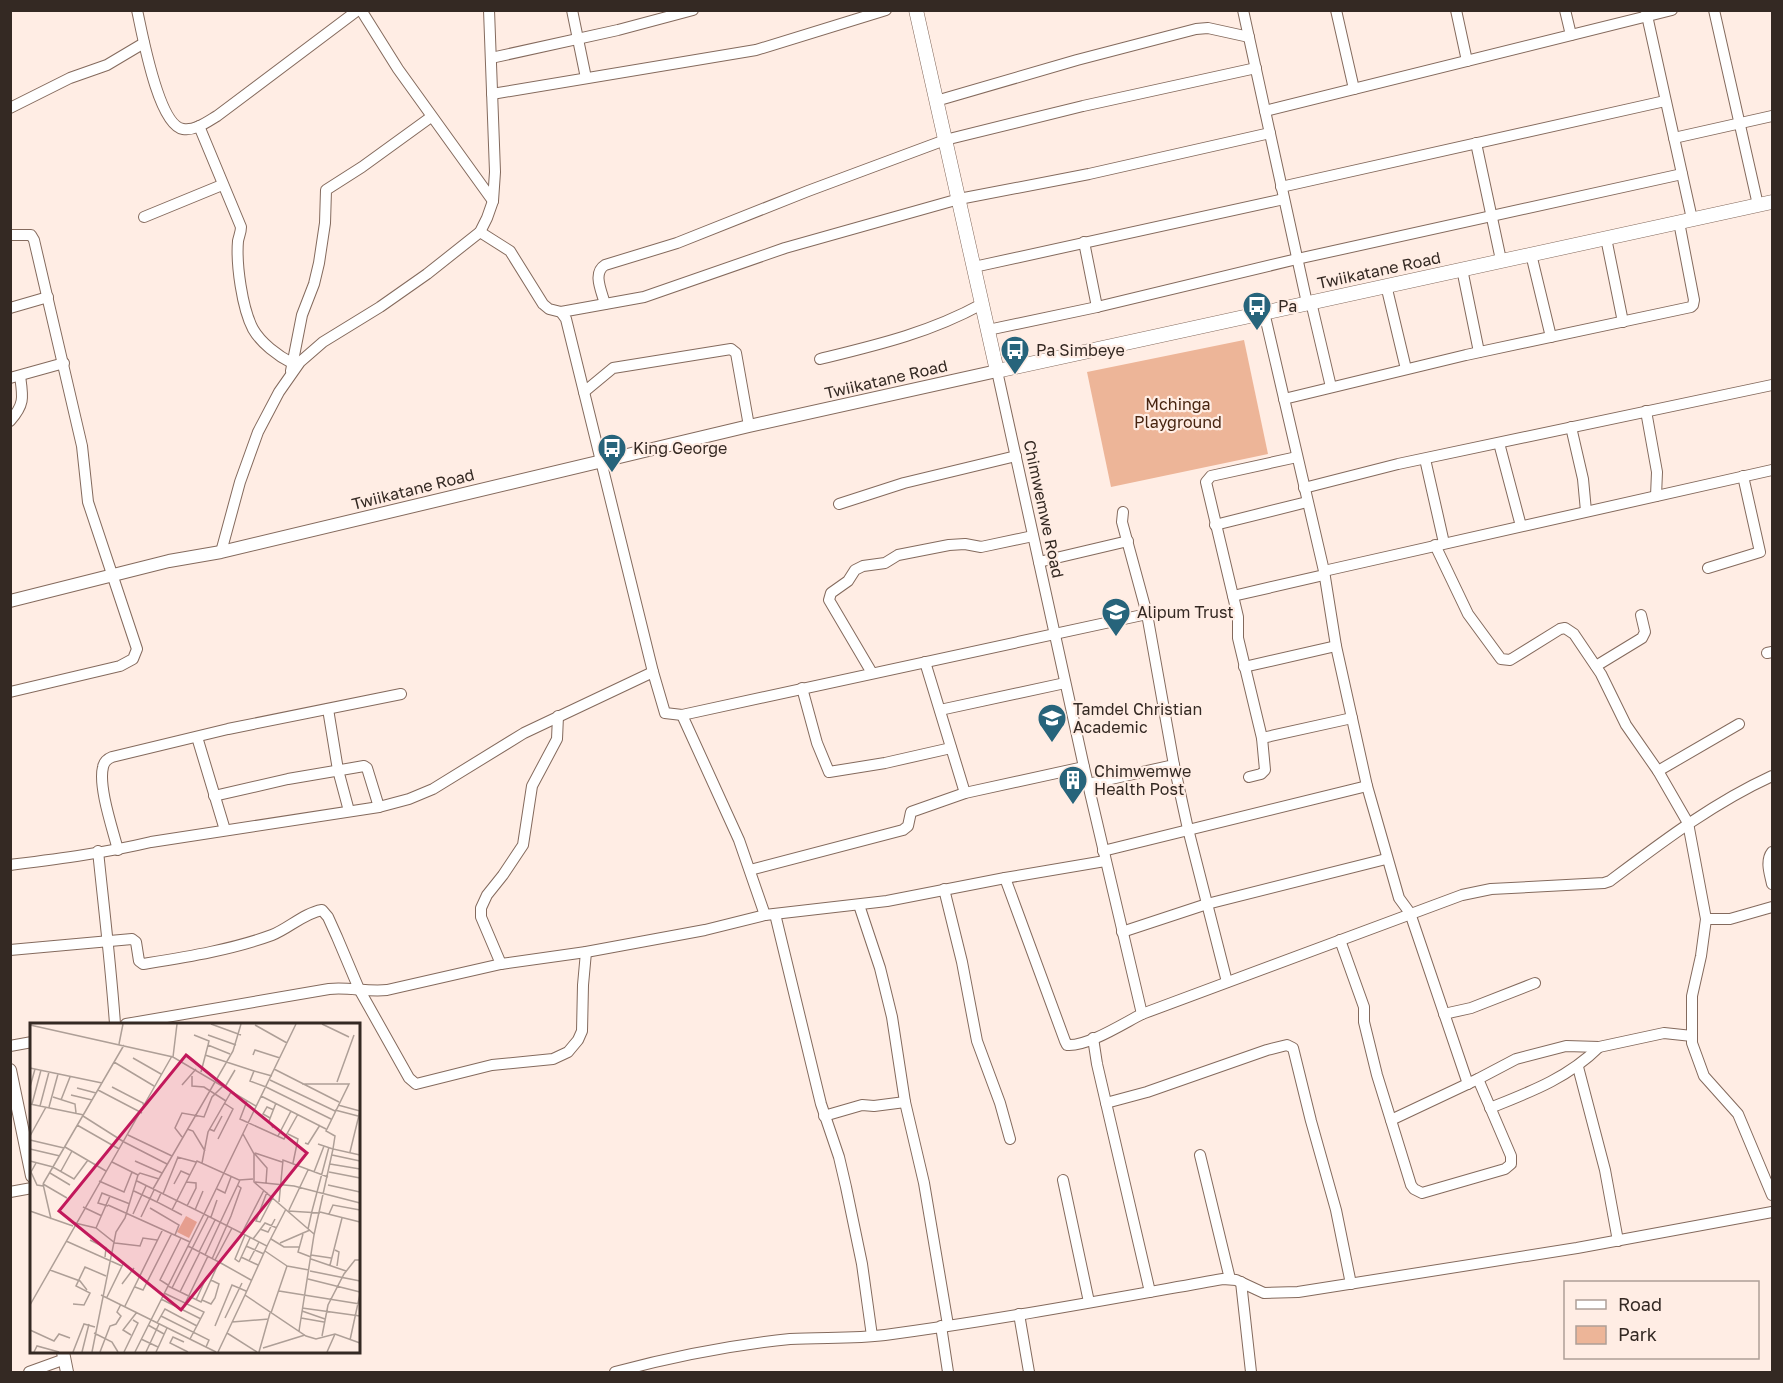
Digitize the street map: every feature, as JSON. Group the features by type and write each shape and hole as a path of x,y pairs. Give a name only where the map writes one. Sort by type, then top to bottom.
{"main road":[{"name":"Chimwemwe Road","path":"916,10 997,371"},
{"name":"Twiikatane Road","path":"997,371 1773,202"}],"street":[{"path":"137,10 156,89 170,119 179,128 193,129 216,116 359,10 431,117 493,201"},
{"path":"221,552 258,432 290,375 309,352 401,293 480,232 493,201 495,172 489,10"},
{"path":"572,10 586,78"},
{"path":"491,57 618,30 693,10"},
{"path":"492,94 756,50 886,10"},
{"path":"1243,10 1297,259 1331,387"},
{"path":"1336,10 1354,89"},
{"path":"1456,10 1467,61"},
{"path":"1565,10 1571,35"},
{"path":"1265,111 1571,35 1646,14 1672,10"},
{"path":"1714,10 1758,205"},
{"path":"1284,399 1479,352 1688,308 1693,305 1682,174 1646,14"},
{"path":"936,101 1077,60 1196,29 1208,28 1249,37"},
{"path":"10,108 70,78 107,65 144,43"},
{"path":"605,304 598,274 601,267 605,265 677,243 945,140 1256,68"},
{"path":"974,267 1084,242 1476,143 1665,101"},
{"path":"1674,138 1773,116"},
{"path":"290,375 302,315 319,264 325,223 326,190 431,117"},
{"path":"199,126 241,227 238,240 239,265 245,304 253,328 270,348 292,363"},
{"path":"480,232 510,251 543,304 549,309 561,312 663,291 785,248 958,199 1089,174 1270,133"},
{"path":"1476,143 1501,260"},
{"path":"988,330 1682,174"},
{"path":"144,217 222,185"},
{"path":"10,236 25,234 33,238 82,446 88,502 135,643 136,655 133,659 111,669 10,692"},
{"path":"1606,238 1623,322"},
{"path":"1084,242 1097,307"},
{"path":"1531,254 1551,337"},
{"path":"1462,269 1479,352"},
{"path":"1386,285 1406,369"},
{"path":"10,308 48,297"},
{"path":"820,359 903,338 945,324 982,304"},
{"path":"561,312 566,319 665,713 682,715 1147,614"},
{"path":"1264,312 1324,573 1336,646 1367,786 1386,859 1399,898 1410,913 1444,1014 1473,1082 1490,1108 1510,1156 1509,1167 1422,1193 1413,1189 1364,1022 1364,1007 1340,940"},
{"path":"584,392 614,368 730,349 736,353 749,426"},
{"path":"10,421 18,413 23,402 15,377 64,363"},
{"name":"Twiikatane Road","path":"10,601 169,561 221,552 749,426 997,371"},
{"name":"Chimwemwe Road","path":"997,371 1104,856 1142,1014"},
{"path":"1304,488 1425,459 1773,385"},
{"path":"1646,411 1657,472 1656,496"},
{"path":"1571,427 1586,511"},
{"path":"1499,443 1521,526"},
{"path":"839,504 904,483 1016,456"},
{"path":"1249,777 1262,774 1266,770 1262,738 1238,638 1238,617 1206,485 1209,477 1297,457"},
{"path":"1425,459 1440,544 1468,614 1501,659 1510,660 1555,631 1565,628 1574,634 1596,666 1636,743 1658,771 1688,823 1706,919 1692,996 1692,1036 1701,1070 1738,1114 1773,1196"},
{"path":"1233,596 1440,544 1773,470"},
{"path":"1743,476 1760,552"},
{"path":"1215,525 1307,502"},
{"path":"1123,512 1122,522 1147,614 1188,829 1227,982"},
{"path":"872,673 829,600 831,593 848,581 855,570 863,566 885,563 898,555 949,545 988,546 1033,536"},
{"path":"1039,562 1128,541"},
{"path":"1708,568 1773,549"},
{"path":"1596,666 1642,638 1645,632 1641,615"},
{"path":"1244,667 1336,646"},
{"path":"925,662 965,793"},
{"path":"10,865 118,850 151,842 379,807 409,799 433,789 517,737 653,672"},
{"path":"940,711 1065,683"},
{"path":"802,688 816,743 826,768 830,772 885,764 951,748"},
{"path":"118,850 104,795 102,772 105,762 119,754 401,694"},
{"path":"328,709 338,771 349,811"},
{"path":"682,715 739,840 770,915 824,1116 839,1157 862,1264 872,1336"},
{"path":"501,964 481,917 481,908 487,895 524,845 532,786 557,739 558,716"},
{"path":"1262,738 1352,718"},
{"path":"1658,771 1739,724"},
{"path":"197,736 225,830"},
{"path":"1088,784 1174,765"},
{"path":"214,796 288,779 366,766 379,807"},
{"path":"750,870 903,830 908,826 911,812 965,793 1084,767"},
{"path":"1005,878 1066,1043 1071,1045 1093,1038 1142,1014 1410,913 1476,891 1610,881 1688,823 1736,794 1773,776"},
{"path":"132,1023 329,989 377,991 398,988 501,964 705,930 770,915 859,905 1005,878 1104,856 1188,829 1367,786"},
{"path":"98,851 115,1023"},
{"path":"1773,852 1769,856 1768,863 1773,884"},
{"path":"1122,932 1207,904 1386,859"},
{"path":"944,889 977,1041 1000,1103 1010,1139"},
{"path":"859,905 888,998 905,1102 924,1183 944,1326 948,1372"},
{"path":"1706,919 1730,920 1773,908"},
{"path":"10,950 129,939 135,941 139,961 143,964 210,951 268,936 322,910 333,927 359,989 411,1080 418,1084 492,1065 553,1059 568,1052 582,1031 586,951"},
{"path":"1444,1014 1471,1008 1535,983"},
{"path":"1391,1120 1473,1082 1516,1059 1566,1046 1599,1047 1664,1033 1692,1036"},
{"path":"1093,1038 1150,1292"},
{"path":"10,1046 30,1042"},
{"path":"1106,1103 1147,1092 1267,1050 1287,1045 1291,1047 1299,1069 1336,1210 1351,1284"},
{"path":"1490,1108 1544,1086 1578,1066 1599,1047"},
{"path":"1578,1066 1605,1170 1618,1241"},
{"path":"10,1070 30,1166"},
{"path":"824,1116 862,1105 874,1107 905,1102"},
{"path":"1200,1155 1235,1280 1251,1372"},
{"path":"1063,1180 1089,1302"},
{"path":"10,1192 30,1188"},
{"path":"615,1372 649,1368 769,1342 872,1336 1235,1280 1264,1293 1274,1294 1351,1284 1618,1241 1773,1212"},
{"path":"1019,1314 1029,1372"},
{"path":"29,1372 64,1355 67,1372"}],"green space":[{"name":"Mchinga Playground","path":"1244,340 1268,454 1111,487 1087,372"}],"place":[{"name":"Pa","path":"1257,332"},
{"name":"Pa Simbeye","path":"1015,376"},
{"name":"King George","path":"612,474"},
{"name":"Alipum Trust","path":"1116,638"},
{"name":"Tamdel Christian Academic","path":"1052,744"},
{"name":"Chimwemwe Health Post","path":"1073,806"}]}
